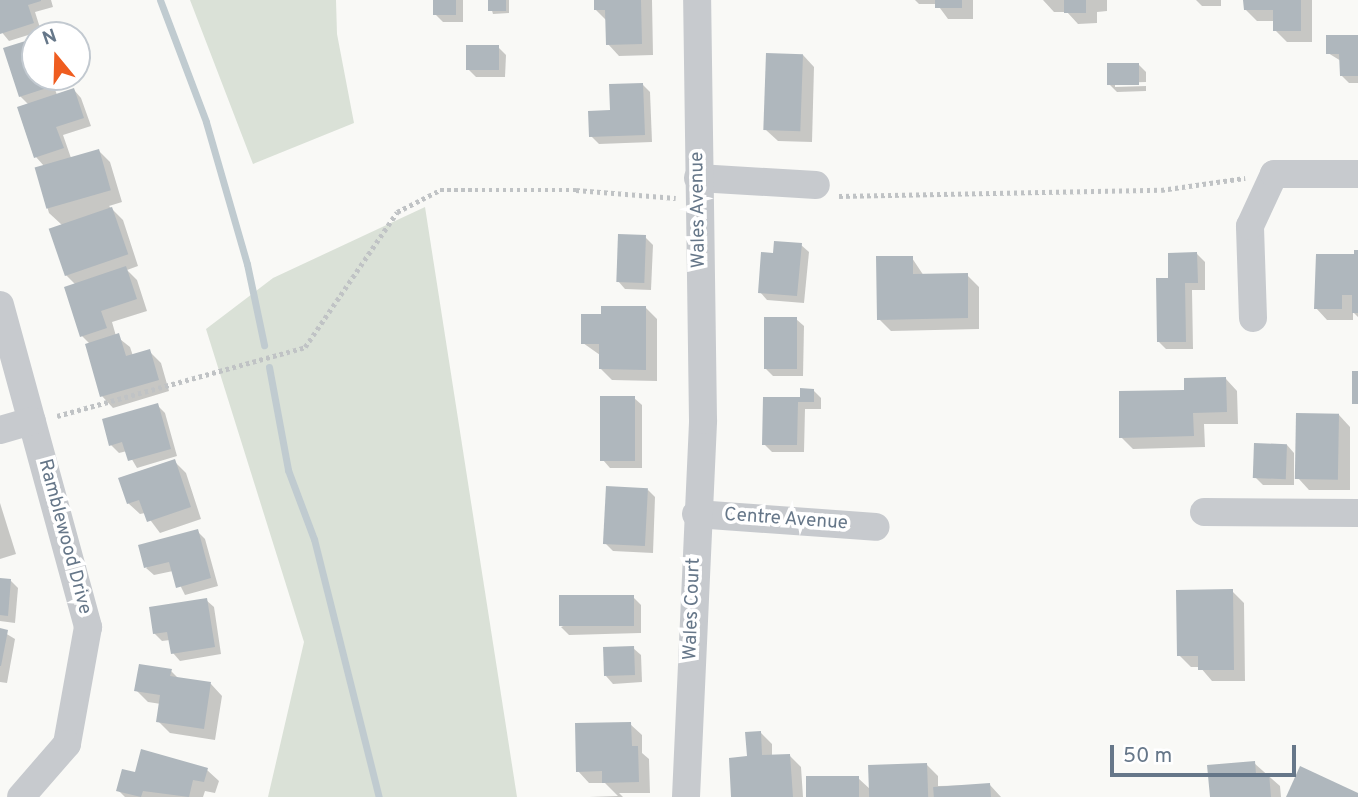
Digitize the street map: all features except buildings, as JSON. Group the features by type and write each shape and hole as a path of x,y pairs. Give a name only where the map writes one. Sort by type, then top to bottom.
{"street":[{"name":"Wales Avenue","path":"697,0 703,420"},
{"path":"1253,318 1250,226 1274,174 1358,174"},
{"path":"698,189 816,185"},
{"name":"Ramblewood Drive","path":"0,305 88,627 67,744 21,797"},
{"name":"Wales Court","path":"686,797 696,514 703,420"},
{"path":"0,430 32,421"},
{"path":"1204,512 1358,513"},
{"name":"Centre Avenue","path":"696,514 876,527"}],"path":[{"path":"816,185 843,198 1161,190 1274,174"},
{"path":"32,421 305,347 397,212 440,190 698,189"}],"shaded area":[{"path":"190,0 336,0 337,34 354,123 253,164"},
{"path":"425,207 517,797 268,797 304,642 206,329 273,278"}],"waterway":[{"path":"160,0 206,122 247,264 264,345"},
{"path":"269,367 288,470 314,539 379,797"}]}
